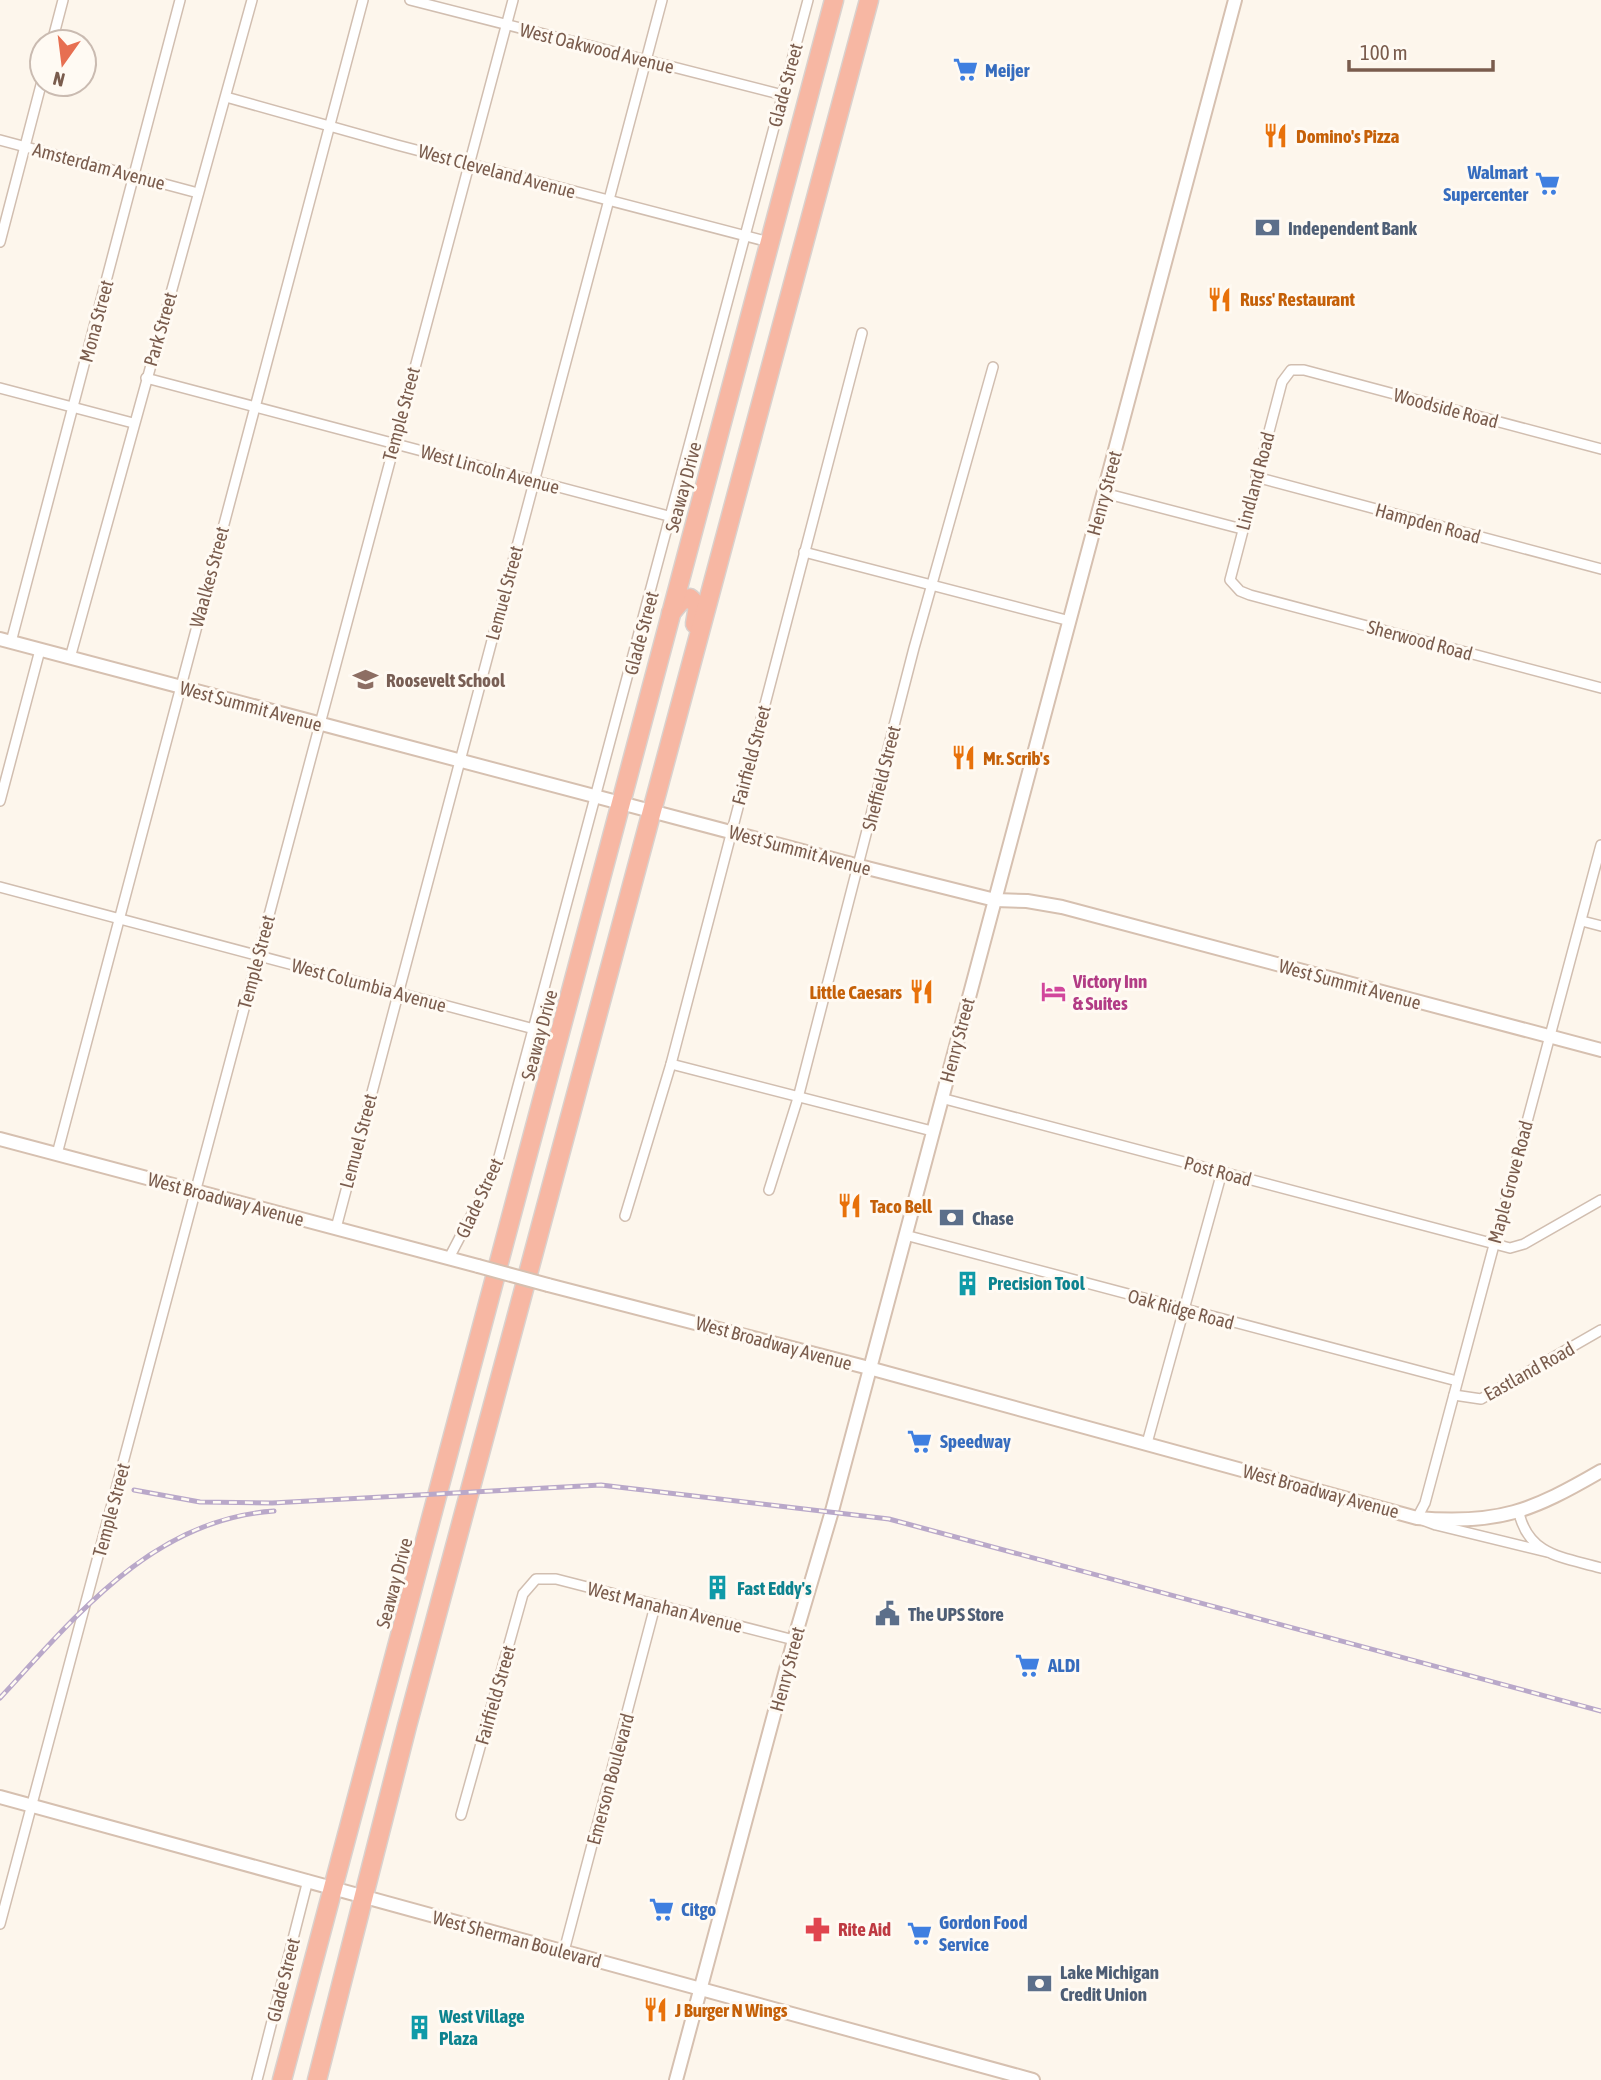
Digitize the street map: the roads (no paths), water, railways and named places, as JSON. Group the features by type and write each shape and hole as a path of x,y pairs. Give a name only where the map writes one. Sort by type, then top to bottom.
{"highway":[{"name":"Seaway Drive","path":"282,2080 624,804 658,662 834,0"},
{"path":"317,2080 599,1009 869,0"},
{"path":"661,781 660,755 698,606 690,598 684,599 671,613"},
{"path":"599,1009 584,1011 578,1001 624,804"},
{"path":"370,1874 368,1854 406,1695 401,1689 395,1688 384,1698"},
{"path":"290,2080 331,1923 330,1893"}],"street":[{"path":"56,28 63,0"},
{"name":"Mona Street","path":"6,641 74,408 180,0"},
{"name":"Park Street","path":"70,658 252,0"},
{"name":"Waalkes Street","path":"57,1154 363,0"},
{"name":"West Oakwood Avenue","path":"410,0 783,95"},
{"name":"Temple Street","path":"0,1924 392,443 513,0"},
{"name":"Lemuel Street","path":"336,1228 662,0"},
{"name":"Glade Street","path":"449,1258 496,1168 808,0"},
{"name":"Henry Street","path":"676,2080 1236,0"},
{"name":"West Cleveland Avenue","path":"226,97 328,127 769,242"},
{"path":"0,242 38,98"},
{"name":"Amsterdam Avenue","path":"0,140 198,193"},
{"name":"Fairfield Street","path":"625,1216 671,1064 862,333"},
{"name":"Sheffield Street","path":"769,1190 798,1098 993,367"},
{"name":"Woodside Road","path":"1291,370 1304,370 1601,449"},
{"name":"Lindland Road","path":"1240,591 1230,580 1230,571 1282,382 1291,370"},
{"name":"West Lincoln Avenue","path":"146,378 672,517"},
{"path":"0,388 133,423"},
{"name":"Hampden Road","path":"1256,477 1601,569"},
{"path":"1104,493 1242,529"},
{"path":"804,552 1070,621"},
{"name":"Sherwood Road","path":"1240,591 1601,688"},
{"name":"West Summit Avenue","path":"6,641 859,866 995,900 1027,901 1062,907 1601,1050"},
{"path":"0,801 40,650"},
{"name":"Maple Grove Road","path":"1417,1518 1424,1503 1454,1395 1601,845"},
{"name":"West Columbia Avenue","path":"0,887 534,1029"},
{"path":"1582,921 1601,926"},
{"path":"671,1064 932,1131"},
{"name":"Post Road","path":"941,1098 1510,1248 1524,1244 1601,1200"},
{"name":"West Broadway Avenue","path":"0,1139 869,1368 1601,1568"},
{"path":"1147,1443 1222,1172"},
{"name":"Oak Ridge Road","path":"905,1235 1184,1311 1457,1381"},
{"name":"Eastland Road","path":"1454,1395 1481,1399 1601,1330"},
{"path":"1417,1518 1490,1520 1519,1513 1601,1471"},
{"path":"1519,1513 1530,1541 1547,1552"},
{"name":"Fairfield Street","path":"461,1815 523,1594 536,1579"},
{"name":"West Manahan Avenue","path":"536,1579 556,1579 794,1640"},
{"name":"Emerson Boulevard","path":"564,1951 655,1606"},
{"name":"West Sherman Boulevard","path":"0,1797 308,1880 330,1893 365,1897 1033,2080"},
{"name":"Glade Street","path":"257,2080 308,1880"}],"railway":[{"path":"134,1490 200,1502 272,1503 601,1485 889,1519 1601,1711"},
{"path":"0,1698 88,1605 154,1552 191,1532 231,1518 274,1511"}],"place":[{"name":"Meijer","path":"965,70"},
{"name":"Domino's Pizza","path":"1276,136"},
{"name":"Walmart Supercenter","path":"1548,183"},
{"name":"Independent Bank","path":"1268,228"},
{"name":"Russ' Restaurant","path":"1220,299"},
{"name":"Roosevelt School","path":"366,680"},
{"name":"Mr. Scrib's","path":"963,758"},
{"name":"Little Caesars","path":"922,992"},
{"name":"Victory Inn & Suites","path":"1053,992"},
{"name":"Taco Bell","path":"850,1206"},
{"name":"Chase","path":"952,1218"},
{"name":"Precision Tool","path":"968,1283"},
{"name":"Speedway","path":"920,1441"},
{"name":"Fast Eddy's","path":"717,1588"},
{"name":"The UPS Store","path":"888,1614"},
{"name":"ALDI","path":"1028,1665"},
{"name":"Citgo","path":"661,1909"},
{"name":"Rite Aid","path":"818,1929"},
{"name":"Gordon Food Service","path":"919,1933"},
{"name":"Lake Michigan Credit Union","path":"1040,1983"},
{"name":"J Burger N Wings","path":"655,2010"},
{"name":"West Village Plaza","path":"419,2027"}]}
